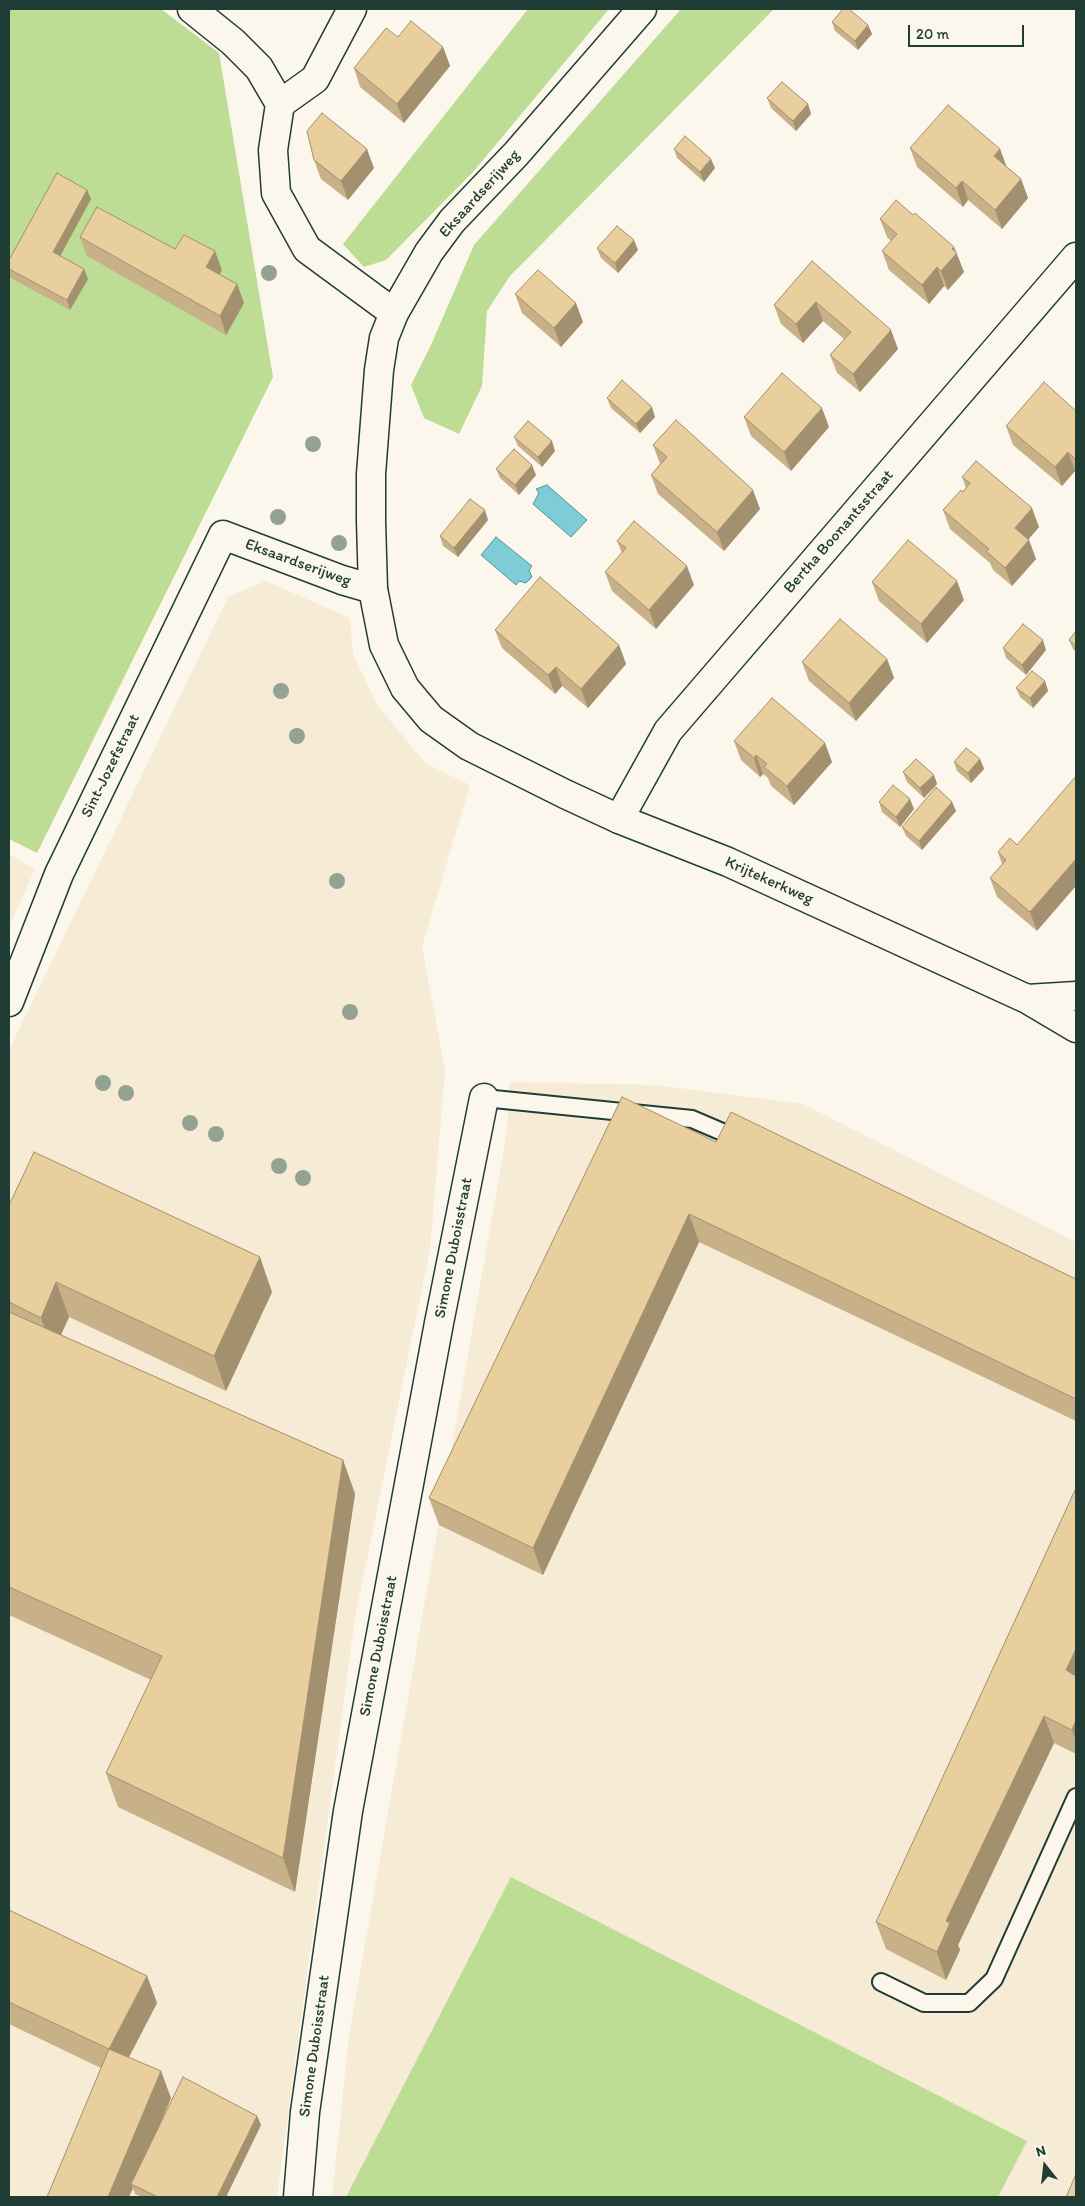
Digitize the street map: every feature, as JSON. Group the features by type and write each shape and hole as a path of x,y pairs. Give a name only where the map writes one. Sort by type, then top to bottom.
{"street":[{"path":"192,9 233,42 259,68 280,104 273,150 276,193 307,249 394,312"},
{"path":"280,104 315,79 352,9"},
{"name":"Eksaardserijweg","path":"510,766 469,746 432,719 405,688 384,645 373,589 372,474 379,370 384,338 394,312 429,252 452,221 516,154 642,9"},
{"name":"Bertha Boonantsstraat","path":"620,819 668,731 1076,257"},
{"name":"Eksaardserijweg","path":"223,536 342,580 373,589"},
{"name":"Sint-Jozefstraat","path":"9,1002 59,874 223,536"},
{"name":"Krijtekerkweg","path":"510,766 620,819 728,862 1027,999 1076,1028"},
{"name":"Krijtekerkweg","path":"1027,999 1076,996"},
{"name":"Simone Duboisstraat","path":"298,2197 305,2112 348,1811 484,1098"}],"lane":[{"path":"484,1098 692,1119 754,1145"},
{"path":"881,1982 924,2003 969,2003 994,1979 1076,1797"}],"shaded area":[{"path":"266,581 350,618 353,654 378,706 425,763 470,785 422,946 445,1071 430,1249 355,1618 277,2197 9,2197 9,1050 228,597"},
{"path":"9,854 35,869 9,927"},
{"path":"510,1082 656,1085 803,1104 1076,1242 1076,2174 1065,2197 332,2197 349,2036 507,1131"}],"green space":[{"path":"9,9 161,9 219,53 273,377 37,853 9,839"},
{"path":"528,9 609,9 473,172 386,260 364,267 343,244"},
{"path":"681,9 774,9 510,276 487,311 482,386 459,434 424,418 411,385 431,345 474,245"},
{"path":"511,1877 1027,2141 998,2197 346,2197"}],"water":[{"path":"547,485 587,520 571,537 533,504 539,493 536,489"},
{"path":"496,537 532,566 529,570 532,577 526,583 519,581 516,585 481,555"}],"building":[{"path":"843,9 849,9 868,25 855,41 832,22"},
{"path":"411,21 443,47 397,104 354,68 386,28 398,37"},
{"path":"782,82 808,104 793,121 767,98"},
{"path":"948,105 1000,149 994,156 1021,179 995,210 962,181 956,188 910,148"},
{"path":"322,113 367,149 341,181 314,160 307,131"},
{"path":"685,136 711,159 700,172 674,149"},
{"path":"57,173 87,190 53,252 84,269 67,300 9,269 9,260"},
{"path":"896,200 913,215 915,213 954,247 952,249 957,253 941,271 937,267 922,285 882,251 897,234 880,219"},
{"path":"97,207 175,249 184,235 215,251 206,267 237,284 220,316 80,237"},
{"path":"617,226 634,240 615,263 597,248"},
{"path":"812,261 891,330 853,374 830,355 851,332 816,302 796,324 774,305"},
{"path":"538,270 576,303 554,328 515,294"},
{"path":"782,373 822,408 784,452 744,417"},
{"path":"622,380 652,407 636,424 607,398"},
{"path":"1044,382 1076,411 1076,460 1068,452 1055,467 1006,426"},
{"path":"676,420 753,490 717,532 651,475 667,457 653,445"},
{"path":"528,421 552,441 538,457 514,437"},
{"path":"514,449 532,465 515,485 496,469"},
{"path":"976,461 1032,508 1015,528 1029,540 1005,568 986,551 989,549 943,510 970,483 962,477"},
{"path":"470,499 485,510 454,548 440,536"},
{"path":"634,521 687,566 649,610 605,572 626,548 617,541"},
{"path":"908,540 957,581 921,624 872,582"},
{"path":"540,577 619,645 581,689 556,667 548,675 495,630"},
{"path":"840,619 887,659 849,703 802,662"},
{"path":"1023,624 1043,640 1022,665 1003,648"},
{"path":"1076,631 1076,646 1069,640"},
{"path":"1032,671 1045,681 1030,698 1016,688"},
{"path":"772,698 825,743 787,786 764,767 767,764 756,755 754,758 734,741"},
{"path":"966,748 980,759 968,773 954,762"},
{"path":"916,759 934,775 920,788 903,772"},
{"path":"1076,776 1076,859 1030,912 990,878 1006,860 998,852 1010,838 1017,845"},
{"path":"893,785 910,799 896,817 879,802"},
{"path":"936,787 952,802 919,841 902,827"},
{"path":"622,1097 716,1142 731,1112 1076,1279 1076,1399 689,1214 533,1548 429,1498"},
{"path":"34,1152 260,1257 214,1356 56,1282 41,1318 9,1302 9,1205"},
{"path":"9,1312 343,1460 283,1858 106,1773 162,1656 9,1587"},
{"path":"1076,1488 1076,1649 1066,1670 1076,1676 1076,1720 1072,1730 1044,1716 946,1921 950,1923 937,1952 876,1922"},
{"path":"9,1910 147,1976 109,2049 9,2002"},
{"path":"109,2049 161,2071 108,2197 47,2197"},
{"path":"183,2077 257,2116 217,2197 158,2197 131,2184"},
{"path":"1076,2174 1076,2197 1066,2197"}]}
